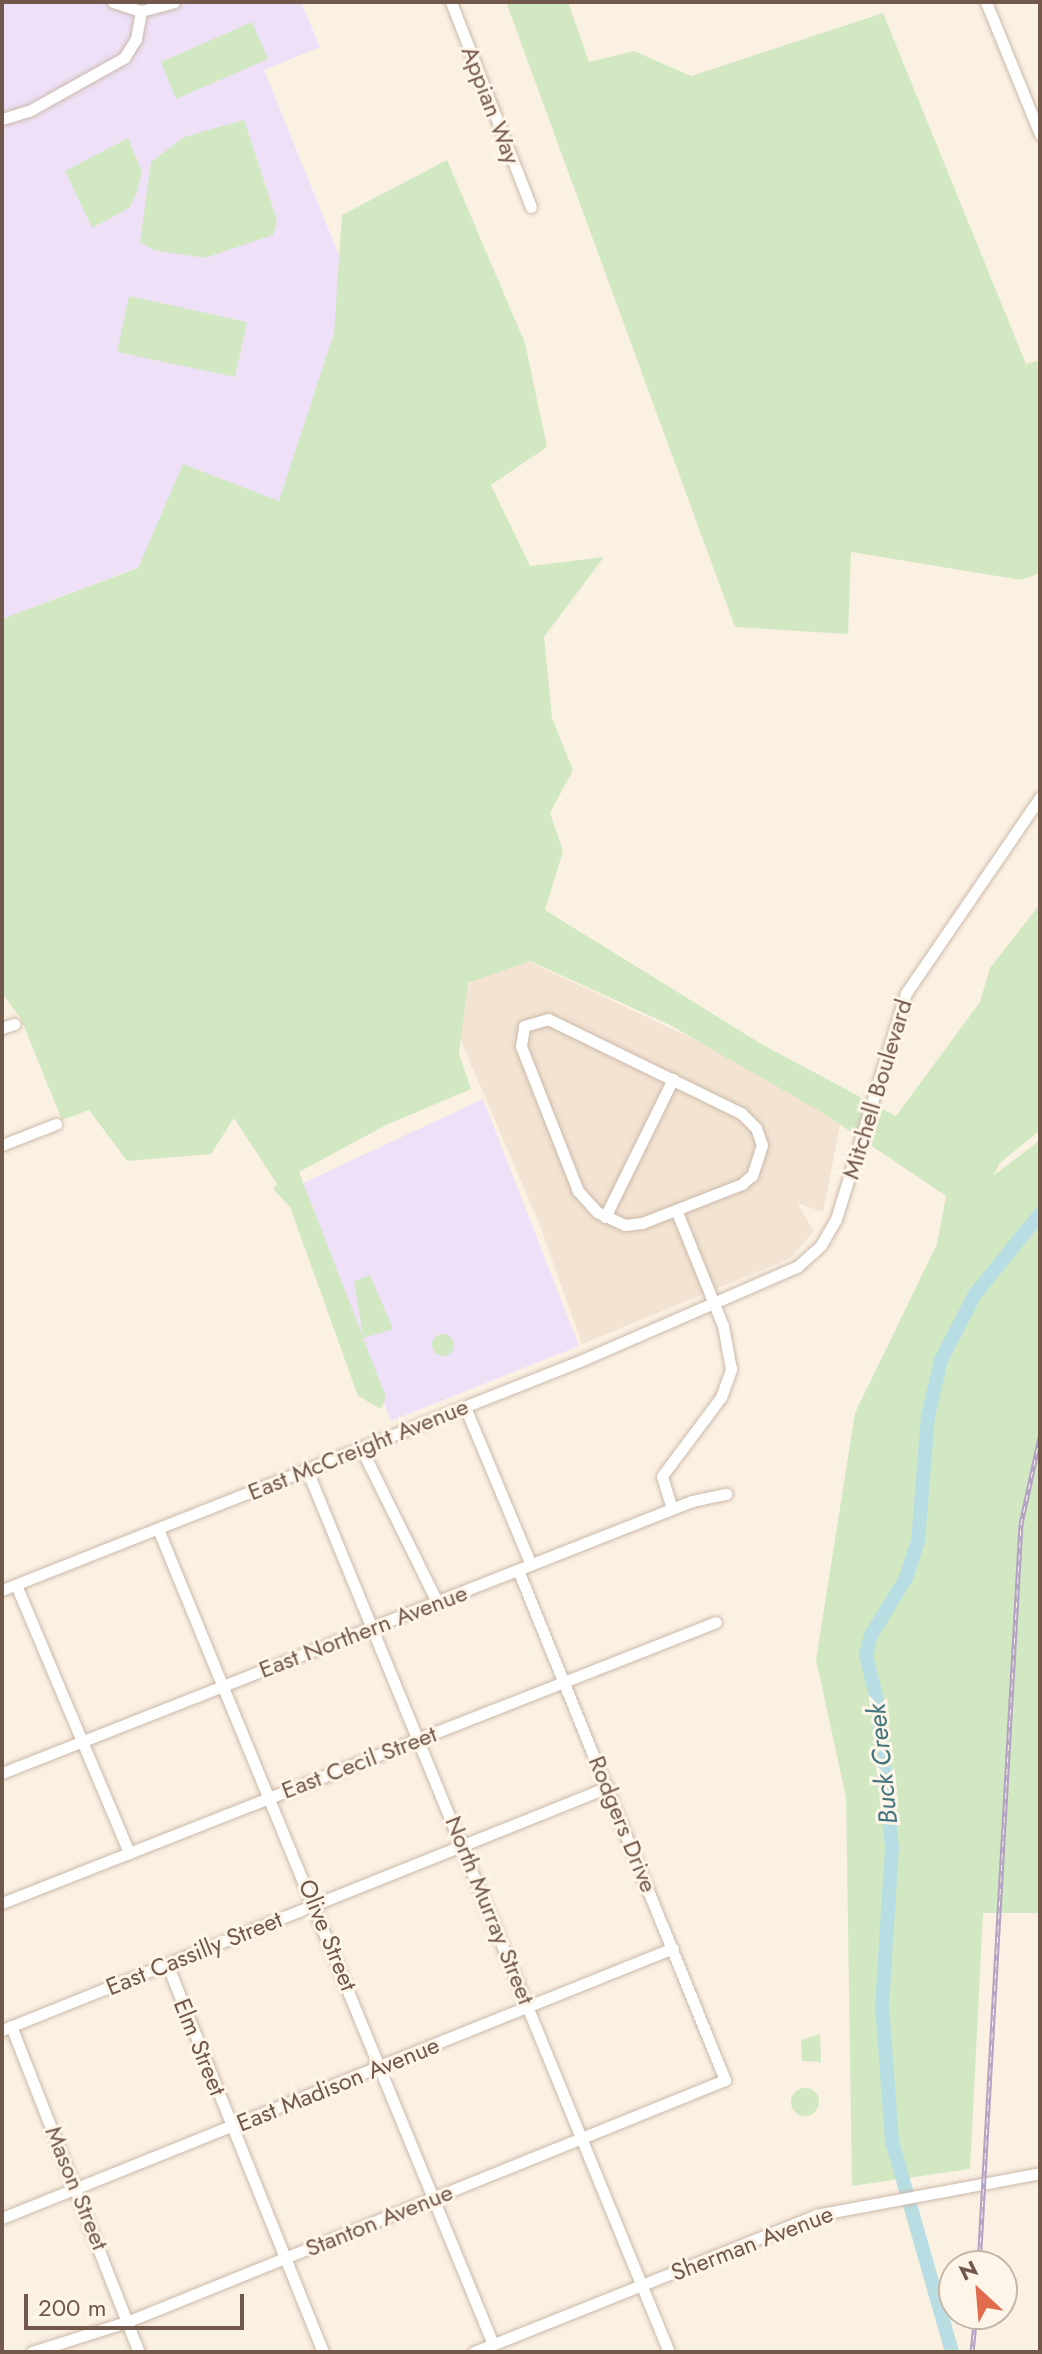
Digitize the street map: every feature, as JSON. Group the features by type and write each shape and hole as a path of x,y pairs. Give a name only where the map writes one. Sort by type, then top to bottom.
{"street":[{"path":"113,2 141,11 174,2"},
{"name":"Appian Way","path":"451,2 531,207"},
{"path":"986,2 1040,134"},
{"path":"2,119 29,111 124,58 136,39 141,11"},
{"name":"Mitchell Boulevard","path":"713,1304 798,1266 829,1233 906,993 1040,797"},
{"path":"548,1019 673,1079 741,1113 756,1128 762,1145 761,1160 742,1184 677,1212 634,1225 605,1217 578,1191 521,1046 526,1024 548,1019"},
{"path":"2,1028 14,1024"},
{"path":"605,1217 673,1079"},
{"path":"2,1145 56,1124"},
{"path":"672,1509 662,1480 665,1470 729,1379 729,1345 677,1212"},
{"name":"East McCreight Avenue","path":"2,1590 465,1407 713,1304"},
{"path":"465,1407 531,1565"},
{"path":"361,1448 437,1602"},
{"name":"North Murray Street","path":"307,1470 421,1738 669,2352"},
{"name":"East Northern Avenue","path":"2,1773 672,1509 726,1494"},
{"name":"Olive Street","path":"158,1529 316,1904 493,2344"},
{"name":"Rodgers Drive","path":"518,1570 725,2080"},
{"path":"16,1585 129,1853"},
{"name":"East Cecil Street","path":"2,1903 716,1622"},
{"name":"East Cassilly Street","path":"6,2028 608,1787"},
{"name":"East Madison Avenue","path":"2,2218 673,1948"},
{"name":"Elm Street","path":"167,1964 323,2352"},
{"name":"Mason Street","path":"6,2028 77,2188 139,2352"},
{"name":"Stanton Avenue","path":"32,2352 129,2321 725,2080"},
{"name":"Sherman Avenue","path":"474,2352 802,2219 1040,2173"}],"shaded area":[{"path":"2,2 301,2 320,47 264,70 422,460 2,619"},
{"path":"505,950 843,1110 823,1212 797,1203 814,1231 791,1258 582,1344 539,1223 458,1034 456,998"},
{"path":"483,1099 579,1346 391,1421 299,1185"}],"green space":[{"path":"506,2 568,2 589,62 634,51 691,76 883,13 1026,364 1040,360 1040,573 1021,580 851,552 848,634 735,627"},
{"path":"252,22 268,59 176,99 161,62"},
{"path":"244,120 277,221 273,235 205,258 153,250 140,242 151,162 184,137"},
{"path":"128,138 142,172 137,192 129,208 92,228 65,171"},
{"path":"447,160 525,343 547,447 491,485 530,566 604,557 544,637 552,718 573,770 550,813 563,851 545,910 763,1045 896,1116 980,1002 990,968 1040,904 1040,1130 1000,1163 993,1176 1040,1140 1040,1913 983,1913 970,2169 852,2186 846,1797 816,1660 855,1413 937,1244 946,1196 826,1115 670,1025 530,961 468,983 459,1054 471,1089 386,1125 299,1172 363,1337 354,1281 370,1275 393,1329 363,1338 386,1397 381,1409 358,1396 290,1207 273,1189 277,1184 234,1118 211,1154 127,1161 89,1110 62,1120 21,1019 2,993 2,619 138,568 183,464 279,501 334,333 342,215"},
{"path":"129,296 247,322 235,377 117,352"},
{"path":"443,1334 451,1337 454,1345 451,1353 443,1356 435,1353 432,1345 435,1337"},
{"path":"820,2034 821,2062 802,2061 801,2040"},
{"path":"805,2088 815,2092 819,2102 815,2112 805,2116 795,2112 791,2102 795,2092"}],"waterway":[{"name":"Buck Creek","path":"952,2352 892,2141 882,2006 892,1848 877,1700 866,1655 871,1635 906,1578 918,1542 928,1416 941,1360 975,1294 1040,1214"}],"railway":[{"path":"980,2250 1021,1524 1040,1437"},
{"path":"972,2352 974,2330"}]}
